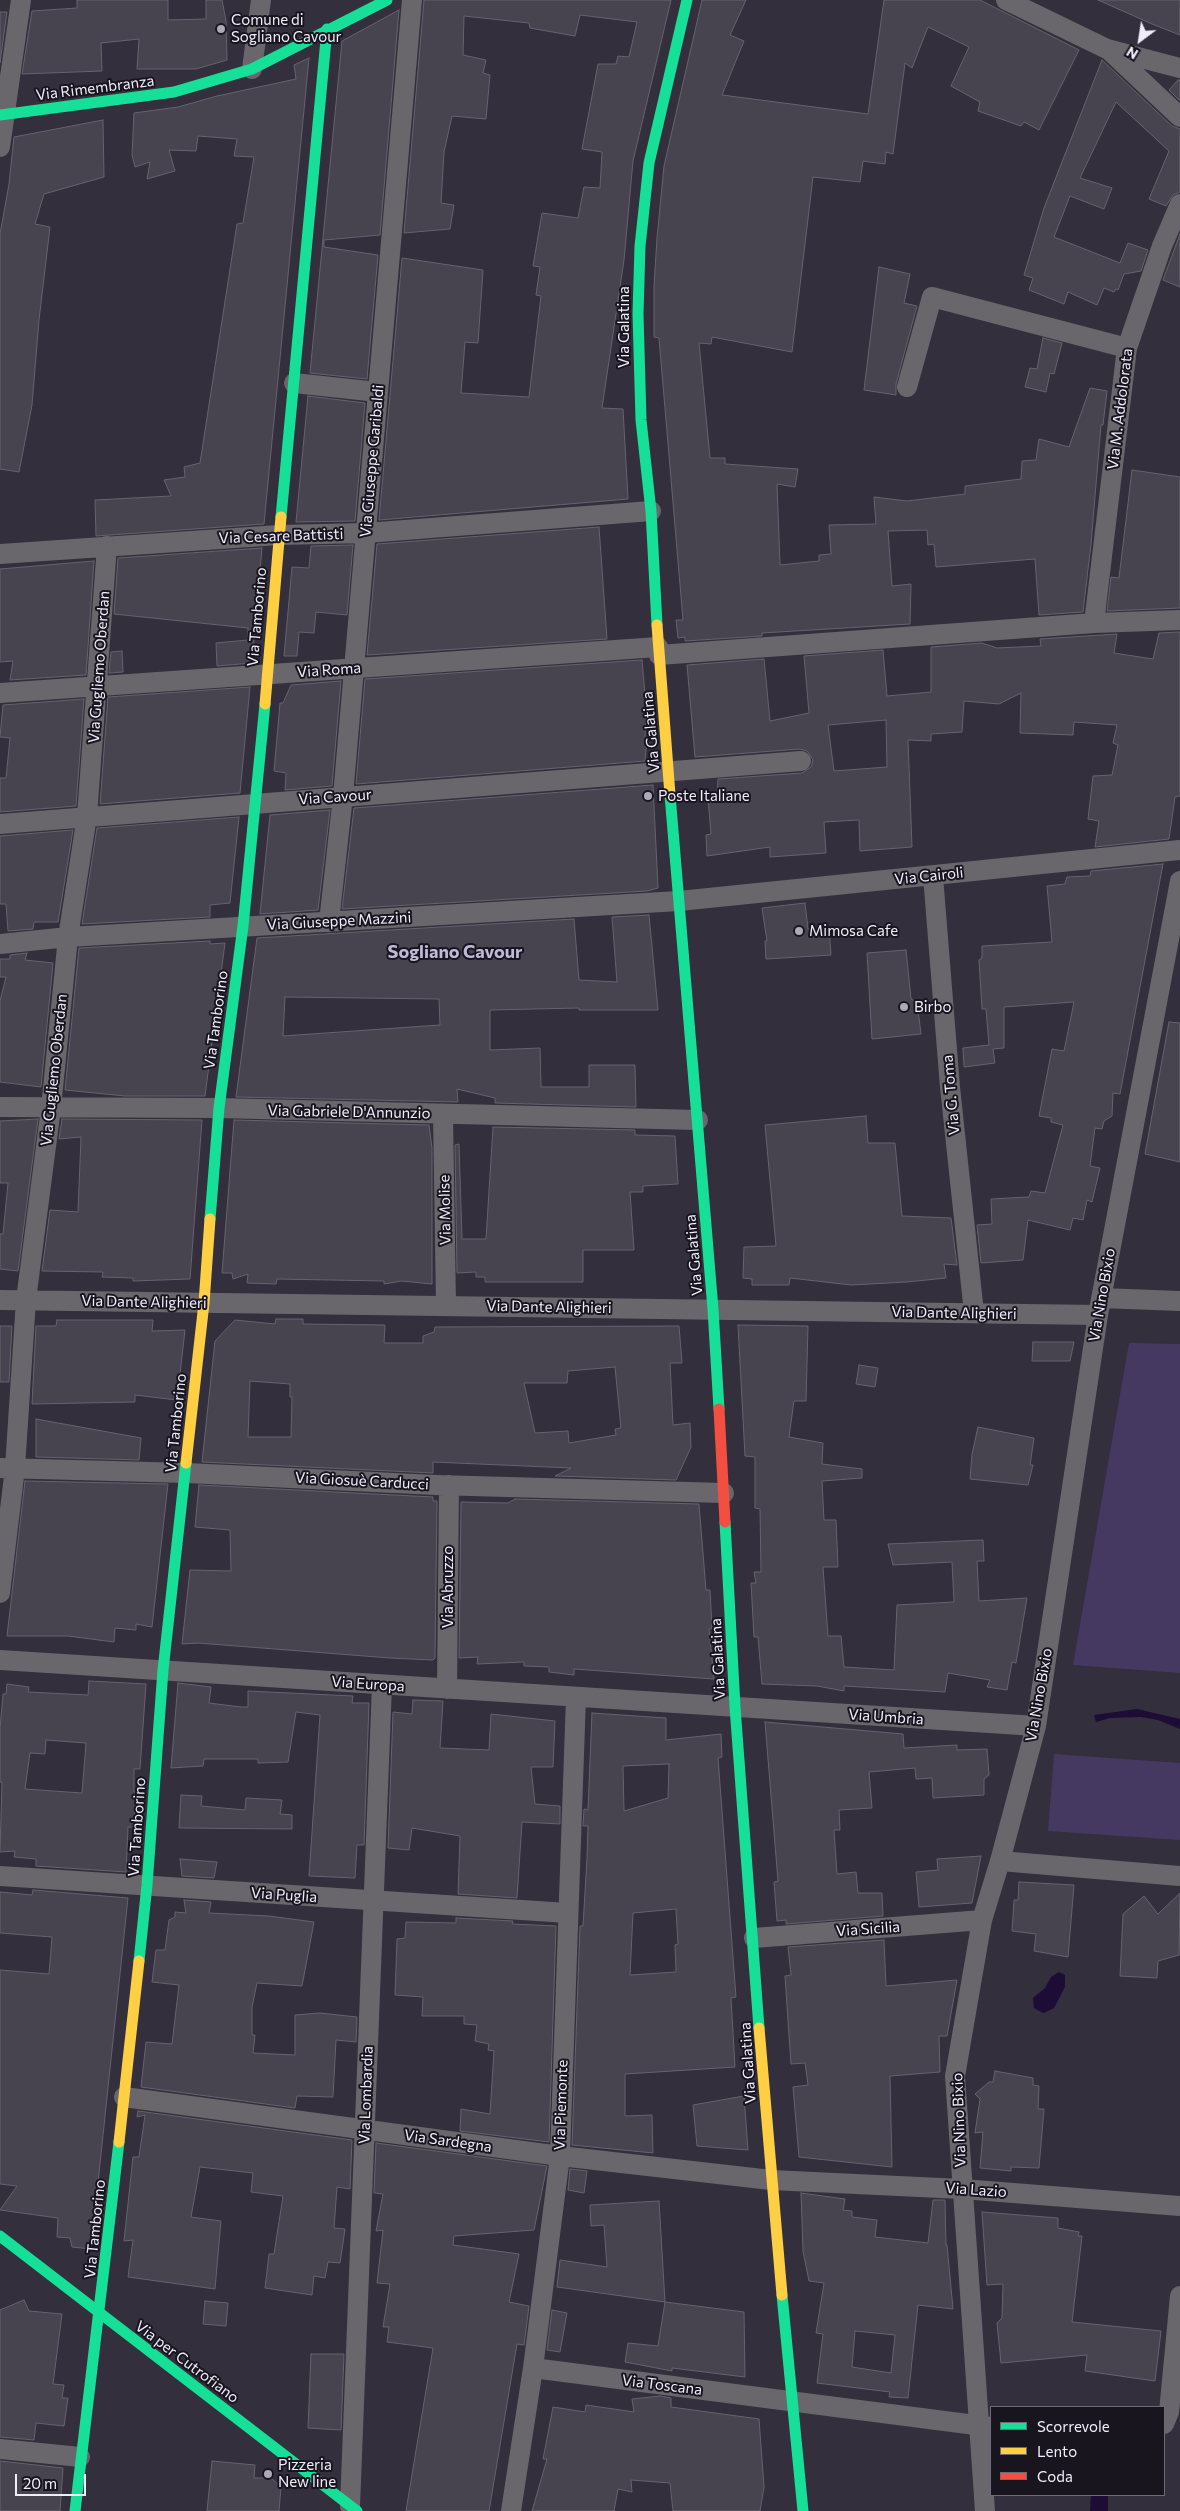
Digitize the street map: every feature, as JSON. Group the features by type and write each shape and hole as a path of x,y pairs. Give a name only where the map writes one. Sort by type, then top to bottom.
{"street":[{"path":"0,148 2,115 21,0"},
{"path":"252,68 261,0"},
{"name":"Via Rimembranza","path":"2,115 174,92 193,87 252,68 387,0"},
{"name":"Via Giuseppe Garibaldi","path":"329,922 343,796 412,0"},
{"name":"Via Galatina","path":"687,0 650,163 640,246 638,314 641,420 651,510 659,651 713,1309 735,1707 772,2180 791,2402 803,2511"},
{"path":"1006,0 1107,49 1180,68"},
{"name":"Via Tamborino","path":"75,2511 80,2457 100,2314 148,1885 163,1670 187,1473 204,1303 219,1108 243,926 256,803 266,674 327,29"},
{"path":"1107,49 1180,117"},
{"name":"Via M. Addolorata","path":"1094,623 1127,348 1162,246 1180,204"},
{"path":"907,388 932,297 1127,348"},
{"path":"294,383 378,392"},
{"name":"Via Cesare Battisti","path":"0,554 279,535 366,533 651,510"},
{"name":"Via Gugliemo Oberdan","path":"0,1593 7,1468 26,1300 51,1108 68,936 87,816 107,546"},
{"name":"Via Roma","path":"0,694 354,668 659,651 1094,623 1180,620"},
{"name":"Via Cavour","path":"0,824 801,761"},
{"name":"Via Cairoli","path":"679,901 1180,850"},
{"name":"Via G. Toma","path":"934,876 950,1087 974,1314"},
{"name":"Via Nino Bixio","path":"985,2511 986,2426 962,2189 955,2076 982,1920 1000,1861 1036,1726 1100,1307 1180,881"},
{"name":"Via Giuseppe Mazzini","path":"0,944 68,936 679,901"},
{"name":"Via Gabriele D'Annunzio","path":"0,1107 219,1108 698,1120"},
{"name":"Via Molise","path":"444,1114 446,1306"},
{"name":"Via Dante Alighieri","path":"0,1300 974,1314 1180,1302"},
{"name":"Via Giosuè Carducci","path":"7,1468 187,1473 449,1485 724,1493"},
{"name":"Via Abruzzo","path":"448,1689 449,1485"},
{"name":"Via Europa","path":"0,1660 735,1707"},
{"name":"Via Lombardia","path":"353,2508 364,2129 382,1684"},
{"name":"Via Piemonte","path":"511,2511 533,2368 560,2156 576,1697"},
{"name":"Via Umbria","path":"735,1707 1036,1726"},
{"path":"1000,1861 1180,1876"},
{"name":"Via Puglia","path":"0,1876 374,1902 568,1913"},
{"name":"Via Sicilia","path":"754,1938 982,1920"},
{"name":"Via Sardegna","path":"124,2097 560,2156 772,2180"},
{"name":"Via Lazio","path":"772,2180 962,2189 1180,2206"},
{"name":"Via per Cutrofiano","path":"0,2236 353,2508"},
{"path":"1165,2422 1169,2412 1180,2296"},
{"name":"Via Toscana","path":"533,2368 986,2426"},
{"path":"0,2449 80,2457"}],"shaded area":[{"path":"1129,1343 1180,1344 1180,1673 1073,1665"},
{"path":"1137,1709 1180,1719 1180,1729 1158,1720 1141,1717 1110,1718 1096,1722 1094,1715"},
{"path":"1054,1754 1180,1763 1180,1840 1048,1831"},
{"path":"1059,1972 1065,1975 1065,1987 1054,2008 1044,2013 1034,2008 1033,1998 1045,1988 1051,1977"},
{"path":"1091,2496 1108,2496 1108,2511 1090,2511"}],"building":[{"path":"77,0 168,0 168,20 206,19 206,0 222,0 226,21 227,60 196,69 137,69 139,39 101,43 102,71 22,74 32,11 77,8"},
{"path":"424,0 671,0 633,161 624,260 602,408 623,409 628,499 379,520 402,258 483,270 478,343 465,342 461,393 529,397 541,296 536,295 540,267 533,266 542,213 578,218 584,187 600,188 602,152 582,149 598,64 616,64 618,56 629,57 637,22 580,15 575,36 530,28 529,23 464,16 463,55 486,60 483,73 490,75 486,119 452,116 444,152 441,203 454,205 450,229 404,233"},
{"path":"702,0 746,0 730,35 744,41 722,95 868,114 884,0 980,0 1079,50 1039,130 1024,122 1021,126 978,111 980,102 951,86 969,47 928,27 912,68 905,63 893,154 886,152 885,164 863,161 860,182 813,177 792,352 712,337 711,344 699,343 710,458 725,458 725,464 798,469 795,487 777,484 780,565 819,561 819,555 831,554 829,525 876,524 874,497 907,501 965,494 965,486 1021,479 1022,461 1036,460 1039,439 1069,447 1090,388 1107,391 1103,425 1101,425 1083,612 1039,615 1035,559 936,567 934,544 928,545 927,530 888,531 892,586 911,584 910,624 762,633 762,636 685,641 685,637 678,638 676,620 683,620 659,338 654,337 654,286 664,166"},
{"path":"1098,0 1180,0 1180,35 1152,24"},
{"path":"399,10 380,235 324,240 324,247 378,255 367,379 310,373 342,41"},
{"path":"0,12 7,12 0,63"},
{"path":"309,58 264,524 96,536 95,500 171,496 164,480 185,477 184,467 200,463 237,224 243,223 254,157 234,156 237,139 198,136 196,151 169,150 175,171 147,179 150,162 135,167 132,155 134,113 178,107 217,96 296,79 294,65"},
{"path":"1102,60 1172,126 1180,129 1180,192 1173,195 1166,206 1149,199 1169,151 1116,102 1080,178 1112,188 1104,209 1070,196 1054,237 1120,263 1128,243 1148,250 1141,271 1124,274 1118,290 1116,289 1114,292 1104,288 1097,305 1068,292 1064,304 1029,290 1033,278 1024,275 1044,208"},
{"path":"1180,80 1180,101 1169,90"},
{"path":"103,120 104,177 44,194 35,224 50,227 39,320 32,405 19,472 0,469 0,234 9,184 14,137"},
{"path":"1180,234 1180,287 1163,280"},
{"path":"879,267 910,274 904,303 917,306 896,384 896,395 864,390"},
{"path":"1043,338 1062,343 1054,374 1050,373 1046,392 1025,387 1030,368 1037,369"},
{"path":"308,396 365,403 355,521 296,522"},
{"path":"1132,470 1180,477 1180,608 1107,611 1111,577 1119,578"},
{"path":"599,527 607,639 367,655 377,544"},
{"path":"353,545 347,615 316,612 314,633 299,632 297,656 284,656 292,567 309,568 311,546"},
{"path":"262,548 252,663 217,666 216,643 248,640 248,628 114,614 118,558"},
{"path":"94,561 86,675 10,680 13,661 0,662 0,569"},
{"path":"1180,632 1180,796 1175,797 1169,839 1095,847 1099,821 1088,819 1093,776 1112,775 1118,745 1113,743 1117,725 1074,722 1073,735 1020,733 1021,693 999,704 964,701 962,732 931,734 931,741 908,740 912,847 860,851 859,820 824,822 826,853 770,857 770,847 707,856 706,835 711,834 708,798 717,797 718,779 802,773 811,767 813,760 807,751 800,749 695,757 687,665 764,659 770,721 809,713 804,656 883,650 887,696 931,692 931,647 982,643 997,648 1041,646 1040,639 1117,634 1114,653 1153,659 1159,633","holes":["886,720 887,767 834,771 828,725"]},
{"path":"122,651 123,672 109,673 111,652"},
{"path":"642,660 646,706 645,738 650,743 646,749 645,761 356,784 365,679"},
{"path":"341,681 332,786 285,790 286,773 274,771 280,703 283,703 291,685"},
{"path":"250,687 240,793 100,804 108,697"},
{"path":"84,699 76,806 0,812 0,778 6,778 10,738 0,737 3,705"},
{"path":"653,785 658,888 647,891 342,909 354,808"},
{"path":"330,810 318,910 260,914 270,815"},
{"path":"239,817 230,903 210,905 210,917 82,924 97,828"},
{"path":"73,830 58,922 34,922 33,929 8,931 6,904 0,904 0,836"},
{"path":"1163,864 1120,1094 1113,1093 1112,1116 1104,1121 1102,1129 1095,1128 1090,1166 1100,1168 1092,1202 1087,1200 1083,1220 1073,1218 1070,1230 1028,1220 1023,1260 981,1263 977,1225 992,1224 991,1199 1029,1197 1031,1191 1045,1193 1063,1125 1051,1122 1051,1118 1039,1116 1052,1049 1064,1051 1074,1002 1004,1007 1004,1048 993,1049 995,1063 964,1067 963,1048 989,1045 986,1009 982,1009 979,960 982,958 982,946 1052,942 1047,886 1065,884 1067,877 1090,876 1091,871"},
{"name":"Mimosa Cafe","path":"805,903 808,929 829,928 831,955 766,959 765,941 767,941 762,908"},
{"path":"649,915 658,1010 579,1010 579,1008 490,1010 490,1050 540,1048 541,1087 589,1087 589,1065 635,1065 636,1107 495,1103 495,1098 457,1089 458,1102 236,1097 257,938 574,919 579,980 617,982 612,917","holes":["285,997 439,999 440,1025 283,1036"]},
{"path":"210,941 210,944 225,943 205,1096 125,1096 65,1090 79,948"},
{"path":"906,950 911,999 917,1002 921,1034 872,1039 867,953"},
{"path":"27,953 25,960 53,963 41,1087 0,1082 0,1001 6,977 0,977 0,959 10,959 10,955"},
{"path":"1169,1022 1180,1023 1180,1162 1145,1154"},
{"path":"866,1116 868,1143 895,1143 902,1216 951,1218 957,1265 944,1264 946,1278 907,1282 851,1285 790,1278 789,1285 752,1285 752,1279 743,1278 744,1247 776,1246 765,1125"},
{"path":"38,1119 18,1271 0,1269 0,1234 3,1234 8,1183 0,1183 0,1121"},
{"path":"62,1119 202,1120 190,1279 133,1281 133,1278 102,1277 103,1272 42,1271 50,1210 78,1212 81,1137 59,1139"},
{"path":"234,1120 429,1125 432,1148 432,1284 402,1281 384,1284 384,1281 277,1279 276,1284 247,1283 248,1274 233,1279 232,1273 222,1273"},
{"path":"493,1127 635,1130 635,1135 675,1136 678,1184 643,1186 643,1192 630,1192 634,1250 583,1250 583,1282 485,1282 485,1277 476,1277 476,1272 457,1273 455,1145 459,1144 462,1239 486,1239"},
{"path":"276,1319 303,1319 303,1324 385,1325 384,1343 423,1343 423,1336 434,1332 435,1327 679,1326 682,1363 670,1363 673,1425 690,1423 691,1447 676,1480 555,1476 571,1468 433,1462 433,1473 202,1462 215,1341 235,1320 275,1324","holes":["615,1367 621,1428 615,1429 616,1435 569,1443 568,1431 535,1433 524,1383 567,1383 568,1371","250,1381 290,1384 290,1397 292,1397 291,1437 248,1437"]},
{"path":"57,1320 153,1320 152,1331 185,1330 177,1400 135,1395 135,1402 32,1404 36,1326 56,1326"},
{"path":"738,1325 808,1326 806,1401 794,1401 789,1437 823,1443 822,1464 862,1469 862,1478 822,1481 824,1520 836,1520 838,1567 823,1567 828,1636 841,1636 844,1667 894,1670 897,1605 954,1602 952,1562 893,1565 888,1544 983,1540 984,1561 977,1561 979,1601 1027,1598 1016,1663 1012,1662 1007,1690 987,1687 990,1680 948,1673 945,1692 844,1686 844,1691 817,1686 762,1684 758,1637 754,1637 751,1583 756,1583 754,1572 761,1572 760,1509 755,1508 755,1457 745,1456"},
{"path":"0,1326 12,1326 9,1382 0,1382"},
{"path":"1033,1342 1074,1342 1070,1361 1032,1361"},
{"path":"859,1365 878,1368 875,1387 856,1384"},
{"path":"36,1419 141,1438 139,1460 36,1457"},
{"path":"978,1427 1034,1438 1030,1465 1033,1465 1028,1485 970,1479 972,1454"},
{"path":"25,1481 168,1484 152,1627 136,1624 136,1630 115,1628 114,1642 68,1636 7,1636"},
{"path":"199,1485 433,1497 433,1501 437,1501 435,1658 433,1660 390,1658 198,1643 182,1644 190,1570 231,1571 230,1530 195,1527"},
{"path":"515,1499 699,1504 706,1590 710,1590 712,1628 709,1629 714,1679 574,1669 574,1675 549,1672 549,1667 524,1666 524,1662 477,1664 478,1657 459,1658 461,1502 508,1503"},
{"path":"89,1681 146,1684 140,1769 134,1769 134,1792 137,1793 133,1827 128,1827 126,1872 36,1866 36,1859 14,1857 15,1851 0,1852 2,1782 0,1782 0,1729 3,1694 6,1694 7,1684 29,1687 28,1692 88,1695","holes":["46,1740 86,1743 82,1793 25,1789 30,1753 45,1754"]},
{"path":"178,1683 211,1687 209,1703 241,1707 248,1707 248,1691 353,1696 352,1703 369,1703 364,1845 357,1845 355,1878 309,1876 320,1715 296,1712 288,1762 258,1763 258,1759 204,1759 203,1766 171,1768"},
{"path":"413,1700 443,1701 440,1748 489,1750 491,1714 555,1721 553,1767 531,1767 535,1804 560,1806 560,1824 522,1822 517,1898 458,1894 460,1836 412,1828 409,1850 388,1848 393,1712 412,1714"},
{"path":"592,1713 666,1718 666,1740 721,1734 722,1757 718,1758 736,1997 731,1998 735,2067 625,2074 625,2116 652,2115 653,2153 572,2145 580,1926 583,1926 587,1858 588,1826 583,1826 584,1809 588,1810","holes":["669,1764 668,1798 624,1811 623,1766","676,1909 678,1944 675,1945 676,1972 630,1975 633,1913"]},
{"path":"765,1722 903,1734 904,1748 957,1745 957,1750 987,1749 989,1775 984,1779 984,1795 933,1798 932,1778 916,1779 915,1768 869,1772 872,1808 839,1810 840,1830 834,1830 837,1874 856,1872 858,1893 882,1893 883,1916 786,1924 786,1920 777,1921 774,1882 778,1881"},
{"path":"181,1795 202,1796 201,1806 245,1810 246,1798 282,1800 280,1814 292,1815 292,1829 179,1828"},
{"path":"981,1856 972,1903 919,1907 916,1872 938,1870 937,1859"},
{"path":"180,1859 217,1862 214,1878 182,1876"},
{"path":"1019,1882 1074,1885 1068,1957 1034,1951 1036,1934 1012,1931 1014,1900 1018,1900"},
{"path":"33,1890 128,1898 91,2249 72,2247 70,2238 57,2237 58,2218 0,2210 17,2186 0,2184 0,1970 49,1974 52,1937 0,1933 0,1892 32,1895"},
{"path":"1180,1893 1179,1955 1158,1961 1157,1978 1120,1976 1123,1914 1144,1896 1158,1914"},
{"path":"184,1900 211,1902 209,1913 269,1916 314,1922 302,1986 257,1983 252,2007 252,2035 255,2035 253,2053 295,2055 295,2015 320,2013 357,2017 356,2042 336,2040 333,2097 297,2096 295,2108 141,2087 146,2042 172,2044 179,1985 152,1982 156,1950 165,1950 169,1920 175,1917 175,1912 186,1913"},
{"path":"456,1918 513,1921 512,1924 556,1926 549,2142 460,2131 461,2109 490,2114 494,2051 488,2050 489,2044 475,2041 477,2025 464,2024 464,2016 422,2016 423,1997 395,1995 397,1939 405,1938 406,1922 456,1923"},
{"path":"884,1940 886,1986 957,1980 947,2036 939,2036 940,2072 890,2076 892,2167 799,2157 793,2087 808,2085 805,2063 791,2064 785,1976 791,1975 788,1947"},
{"path":"995,2071 1033,2078 1033,2085 1039,2086 1038,2109 1044,2109 1039,2168 1011,2167 1011,2171 980,2168 983,2132 975,2133 980,2099 975,2094 989,2082 993,2082"},
{"path":"744,2096 748,2150 697,2146 693,2105"},
{"path":"138,2111 352,2140 350,2189 337,2187 334,2228 345,2229 340,2263 328,2262 325,2278 314,2276 312,2295 265,2288 269,2254 274,2254 283,2196 251,2192 253,2173 200,2167 191,2217 221,2221 215,2289 128,2277 133,2240 124,2241 133,2157 139,2157 145,2115 137,2117"},
{"path":"376,2143 547,2166 534,2230 454,2236 453,2245 519,2254 509,2302 529,2306 524,2345 517,2344 489,2511 406,2511 433,2348 387,2342 389,2327 383,2327 390,2284 377,2283 383,2230 376,2231 383,2194 374,2193"},
{"path":"570,2169 587,2171 584,2193 568,2190"},
{"path":"801,2193 845,2199 843,2210 852,2211 852,2217 877,2220 875,2237 928,2243 933,2200 945,2200 946,2245 953,2309 918,2305 908,2398 889,2397 890,2392 817,2383 823,2334 816,2333 824,2283 809,2281 803,2251","holes":["855,2331 895,2335 891,2373 852,2367"]},
{"path":"659,2201 665,2302 557,2287 560,2260 607,2267 604,2225 591,2226 590,2205"},
{"path":"982,2212 1058,2218 1058,2228 1079,2232 1078,2236 1082,2236 1072,2322 1161,2331 1155,2381 1085,2371 1087,2355 1001,2363 997,2323 1002,2318 1003,2284 987,2285"},
{"path":"24,2300 29,2311 62,2314 53,2384 64,2385 62,2398 68,2398 64,2426 36,2423 34,2440 0,2437 0,2310"},
{"path":"205,2301 228,2303 226,2326 203,2324"},
{"path":"665,2302 744,2312 745,2377 672,2368 672,2371 625,2362 628,2343 658,2346"},
{"path":"552,2310 567,2313 560,2352 547,2350"},
{"path":"311,2354 344,2354 341,2430 308,2428"},
{"path":"660,2396 671,2398 671,2407 759,2419 764,2487 760,2511 673,2511 670,2483 631,2480 632,2492 618,2489 614,2511 532,2511 547,2459 543,2459 553,2407 585,2412 586,2405 634,2412 632,2399"},
{"path":"0,2461 63,2468 60,2511 0,2511"},
{"path":"212,2461 255,2465 254,2478 271,2478 281,2487 279,2511 207,2511"}],"traffic: fast":[{"path":"0,115 174,92 252,69 387,0"},
{"path":"657,625 651,511 641,420 638,314 640,246 649,163 687,0"},
{"path":"281,517 327,29"},
{"path":"210,1219 219,1108 243,926 265,704"},
{"path":"670,795 713,1309 719,1409"},
{"path":"139,1961 147,1885 163,1670 186,1463"},
{"path":"725,1522 735,1707 759,2028"},
{"path":"75,2511 119,2142"},
{"path":"0,2236 357,2511"},
{"path":"782,2295 803,2511"}],"traffic: slow":[{"path":"265,704 281,517"},
{"path":"657,625 670,795"},
{"path":"186,1463 204,1303 210,1219"},
{"path":"119,2142 139,1961"},
{"path":"759,2028 782,2295"}],"traffic: jam":[{"path":"719,1409 725,1522"}],"place":[{"name":"Comune di Sogliano Cavour","path":"221,29"},
{"name":"Poste Italiane","path":"648,796"},
{"name":"Mimosa Cafe","path":"799,931"},
{"name":"Birbo","path":"904,1007"},
{"name":"Pizzeria New line","path":"268,2474"}],"district":[{"name":"Sogliano Cavour","path":"455,952"}]}
